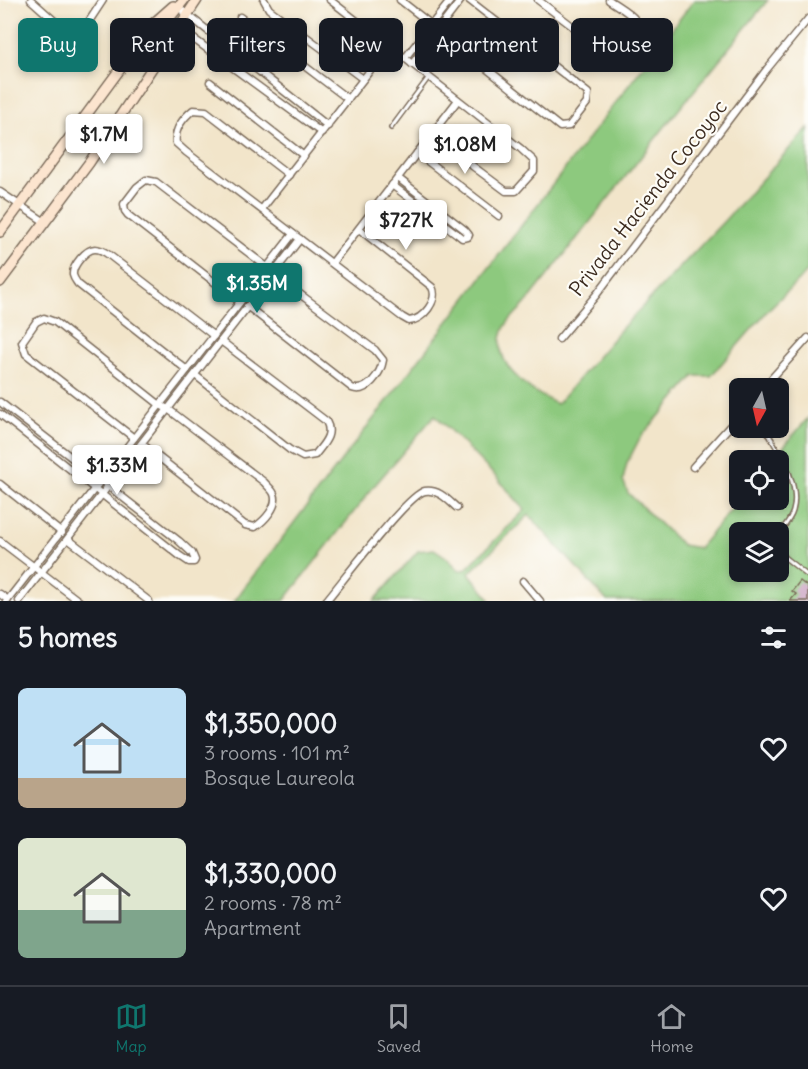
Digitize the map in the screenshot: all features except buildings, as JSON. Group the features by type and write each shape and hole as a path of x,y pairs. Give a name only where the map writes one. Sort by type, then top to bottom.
{"street":[{"path":"31,0 67,32 76,34 84,29 103,0"},
{"path":"38,6 43,0"},
{"path":"186,18 197,0"},
{"path":"264,0 269,9 363,79"},
{"path":"330,0 353,18"},
{"path":"400,0 423,18"},
{"path":"437,18 451,0"},
{"path":"447,18 461,0"},
{"path":"469,0 492,18"},
{"path":"538,0 605,51 617,57 625,53 639,36 640,29 637,21 609,0"},
{"path":"181,3 189,14 328,126"},
{"path":"170,18 181,3"},
{"path":"158,18 173,6 181,3"},
{"path":"240,17 348,99"},
{"name":"Privada Hacienda Cocoyoc","path":"559,339 597,294 767,69 808,20"},
{"path":"195,39 322,133"},
{"path":"415,46 405,58 531,157 534,165 531,176 516,191 507,191 431,135"},
{"path":"412,64 415,60"},
{"path":"491,72 560,126 569,126 587,103 588,93 559,70"},
{"path":"0,232 118,72"},
{"path":"0,282 89,163 150,72"},
{"path":"262,209 368,72"},
{"path":"210,82 304,156"},
{"path":"332,263 458,100"},
{"path":"289,175 206,111 196,109 187,114 176,132 177,142 293,234 409,321 418,319 432,303 434,291 429,283 359,229"},
{"path":"417,153 499,216"},
{"path":"392,185 462,238 468,237 465,230 398,178"},
{"path":"240,302 128,215 124,204 137,187 146,180 156,182 267,267"},
{"path":"0,192 45,222"},
{"path":"0,594 8,601 293,234"},
{"path":"19,601 300,239"},
{"path":"187,370 74,280 73,272 83,256 93,249 109,255 214,336"},
{"path":"247,306 352,388 363,389 380,371 382,360 375,350 273,274"},
{"path":"134,438 27,354 22,342 36,322 44,318 55,322 160,405 264,482 273,492 275,498 273,507 255,527 245,525 142,444"},
{"path":"772,378 808,338"},
{"path":"195,375 290,450 303,457 315,454 328,437 329,425 326,421 221,341"},
{"path":"0,402 179,541 192,553 194,562 189,562 180,556 0,414"},
{"path":"693,467 729,427"},
{"path":"0,484 62,533"},
{"path":"326,601 418,493 432,491 442,495 457,508"},
{"path":"68,539 149,601"},
{"path":"0,541 79,601"},
{"path":"523,581 540,601"}],"lane":[{"path":"391,128 429,77"},
{"path":"770,438 795,491 793,513 787,522"},
{"path":"789,561 808,576"}],"green space":[{"path":"694,0 768,0 507,324 501,340 506,363 514,374 523,383 557,404 622,328 725,220 808,128 808,271 769,309 711,376 694,376 640,438 627,463 623,480 628,493 682,545 699,548 731,510 789,510 789,450 781,450 808,418 808,601 607,601 529,515 469,573 490,599 489,601 374,601 418,551 434,549 459,570 465,570 525,510 435,415 375,485 284,601 234,601 639,72 673,72 673,27"}]}
